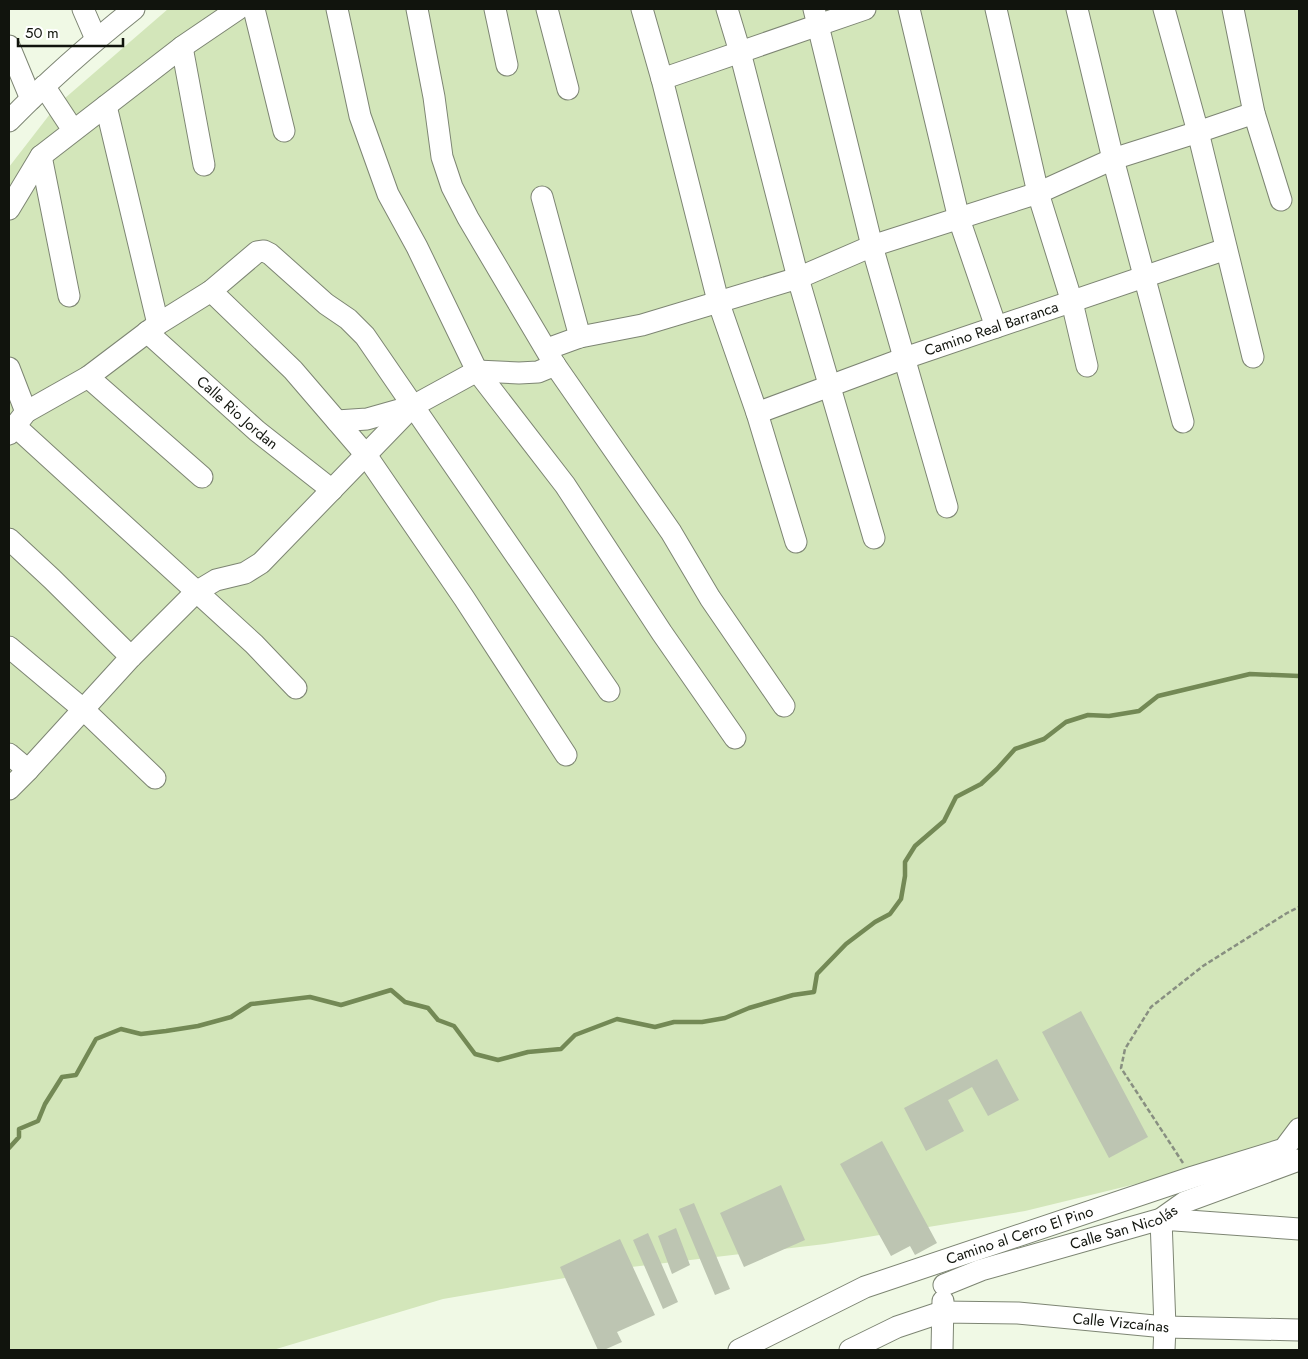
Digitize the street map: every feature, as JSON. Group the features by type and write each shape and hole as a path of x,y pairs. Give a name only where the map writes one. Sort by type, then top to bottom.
{"street":[{"path":"83,9 96,39"},
{"path":"9,121 96,39 134,9"},
{"path":"9,209 41,156 182,47 238,9"},
{"path":"254,9 284,132"},
{"path":"337,9 360,116 388,194 417,247 477,371 565,485 662,633 735,738"},
{"path":"417,9 434,98 442,157 452,187 468,218 551,357 671,532 710,598 784,706"},
{"path":"495,9 507,66"},
{"path":"547,9 568,89"},
{"path":"642,9 662,79 718,301 757,413 796,542"},
{"path":"727,9 740,52 798,278 874,538"},
{"path":"662,79 740,52 817,17 865,9"},
{"path":"909,9 959,219 996,327"},
{"path":"996,9 1038,192 1072,302 1087,366"},
{"path":"1077,9 1113,159 1183,422"},
{"path":"1164,9 1198,132 1253,357"},
{"path":"1233,9 1254,112 1281,200"},
{"path":"817,17 872,246 947,507"},
{"path":"9,46 38,92 74,130"},
{"path":"182,47 204,164"},
{"path":"106,106 153,328"},
{"path":"337,421 367,419 413,406 477,371 538,372 551,357 580,337 642,325 798,278 872,246 1038,192 1113,159 1254,112"},
{"path":"41,156 70,296"},
{"path":"542,197 580,337"},
{"name":"Camino Real Barranca","path":"757,413 905,358 1226,249"},
{"path":"17,424 88,377 153,328 211,291 257,252 264,251 270,254 326,304 348,319 365,336 608,691"},
{"path":"211,291 293,370 366,455 464,598 566,755"},
{"name":"Calle Rio Jordan","path":"153,328 257,431 332,490"},
{"path":"9,368 17,424 254,644 296,688"},
{"path":"88,377 202,477"},
{"path":"9,789 131,657 196,592 216,580 245,572 261,562 413,406"},
{"path":"9,539 131,657"},
{"path":"9,647 84,710 155,778"},
{"path":"9,754 28,770"},
{"name":"Camino al Cerro El Pino","path":"739,1350 865,1287 1192,1177 1284,1149 1299,1129"},
{"name":"Calle San Nicolás","path":"944,1286 981,1270 1161,1219 1184,1202 1299,1160"},
{"path":"1164,1350 1165,1327 1161,1219 1299,1229"},
{"path":"942,1350 945,1260"},
{"path":"850,1350 897,1327 942,1312"},
{"name":"Calle Vizcaínas","path":"942,1312 1018,1313 1165,1327 1299,1330"}],"path":[{"path":"1192,1177 1120,1068 1125,1049 1151,1007 1202,966 1299,907"}],"green space":[{"path":"168,9 1299,9 1299,1137 1255,1155 1025,1211 825,1244 623,1268 443,1299 273,1350 9,1350 9,167 57,105"}],"building":[{"path":"1081,1011 1148,1137 1109,1158 1042,1032"},
{"path":"997,1059 1019,1100 988,1116 972,1087 948,1100 964,1131 926,1151 904,1108"},
{"path":"882,1141 937,1243 915,1255 910,1246 891,1256 840,1164"},
{"path":"781,1185 805,1240 744,1267 720,1213"},
{"path":"694,1203 730,1289 715,1295 679,1209"},
{"path":"676,1228 690,1265 672,1274 658,1236"},
{"path":"648,1233 678,1302 663,1309 633,1240"},
{"path":"620,1239 655,1315 617,1332 622,1342 604,1350 598,1350 560,1267"}],"waterway":[{"path":"9,1148 19,1137 19,1129 38,1121 45,1104 62,1077 76,1075 96,1039 121,1029 141,1034 166,1031 198,1026 231,1017 251,1004 310,997 341,1005 391,990 405,1002 428,1008 438,1020 454,1026 475,1054 498,1060 528,1052 561,1049 575,1035 617,1019 655,1027 674,1022 702,1022 725,1018 749,1008 793,995 814,992 817,974 846,944 875,922 890,914 901,899 905,876 905,862 915,846 944,821 956,797 981,784 1015,749 1044,739 1066,722 1088,715 1109,716 1139,711 1158,696 1250,674 1299,676"}]}
